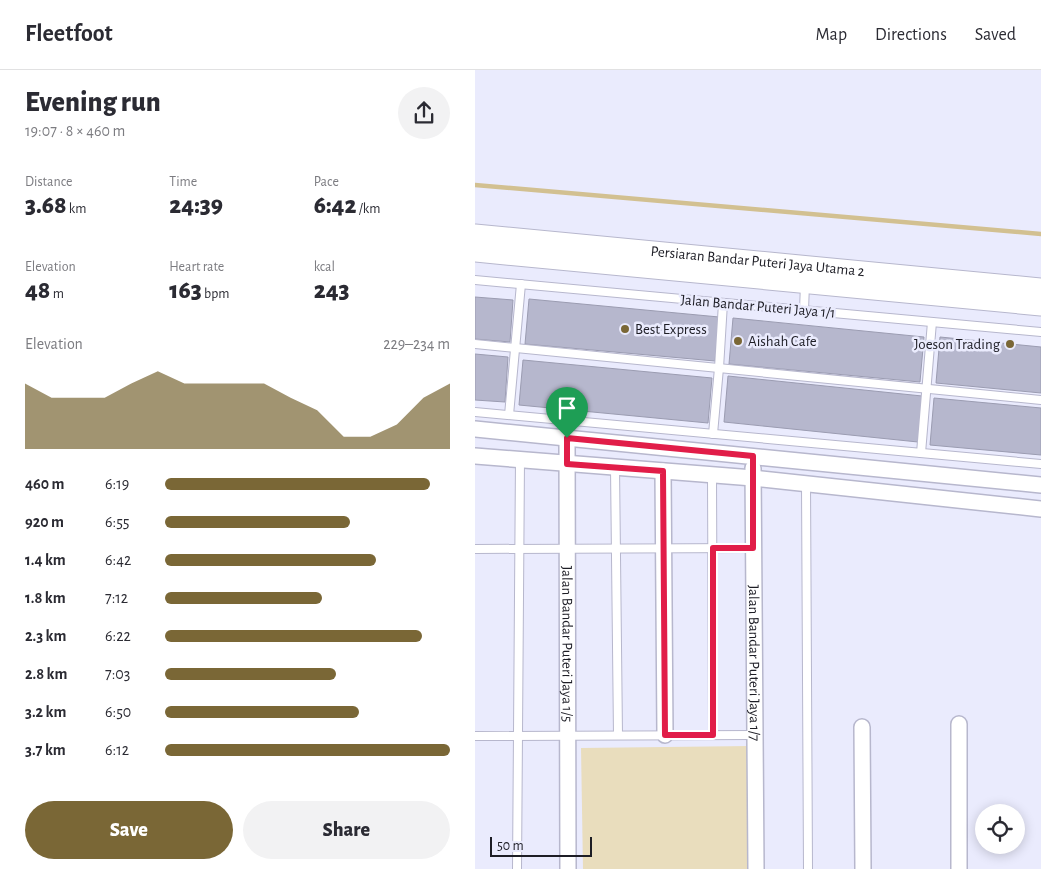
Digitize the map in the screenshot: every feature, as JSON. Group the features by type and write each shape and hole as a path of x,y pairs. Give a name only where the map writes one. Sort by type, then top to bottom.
{"street":[{"name":"Persiaran Bandar Puteri Jaya Utama 2","path":"475,234 1041,288"},
{"name":"Persiaran Bandar Puteri Jaya Utama 2","path":"475,252 1041,306"},
{"path":"475,430 1041,485"},
{"name":"Jalan Bandar Puteri Jaya 1/5","path":"567,438 568,869"},
{"path":"475,456 753,478 1041,509"},
{"name":"Jalan Bandar Puteri Jaya 1/7","path":"753,456 757,869"},
{"path":"663,471 665,735"},
{"path":"959,724 959,869"},
{"path":"863,727 863,869"}],"lane":[{"name":"Jalan Bandar Puteri Jaya 1/1","path":"475,280 1041,332"},
{"path":"509,415 521,284"},
{"path":"804,310 805,284"},
{"path":"713,434 723,303"},
{"path":"921,453 932,322"},
{"path":"475,344 1041,400"},
{"path":"475,412 1041,464"},
{"name":"Jalan Bandar Puteri Jaya 1/5","path":"567,420 567,438"},
{"path":"517,869 520,460"},
{"path":"615,467 618,736"},
{"path":"712,475 713,735"},
{"path":"806,483 808,869"},
{"path":"475,549 753,548"},
{"path":"475,736 755,735"}],"shaded area":[{"path":"750,746 751,869 583,869 581,748"}],"building":[{"path":"475,297 513,300 510,342 475,339"},
{"path":"529,299 719,317 715,361 525,344"},
{"path":"733,318 924,337 920,382 729,364"},
{"path":"940,337 1041,347 1041,393 936,383"},
{"path":"475,354 508,357 505,402 475,400"},
{"path":"523,360 712,378 708,423 519,405"},
{"path":"728,376 922,396 918,442 724,422"},
{"path":"934,398 1041,408 1041,455 930,445"}],"waterway":[{"path":"475,185 1041,234"}],"place":[{"name":"Best Express","path":"625,329"},
{"name":"Aishah Cafe","path":"738,341"},
{"name":"Joeson Trading","path":"1010,344"}],"route":[{"path":"567,438 753,456 753,548 713,548 713,735 665,735 663,471 567,464 567,438"}]}
